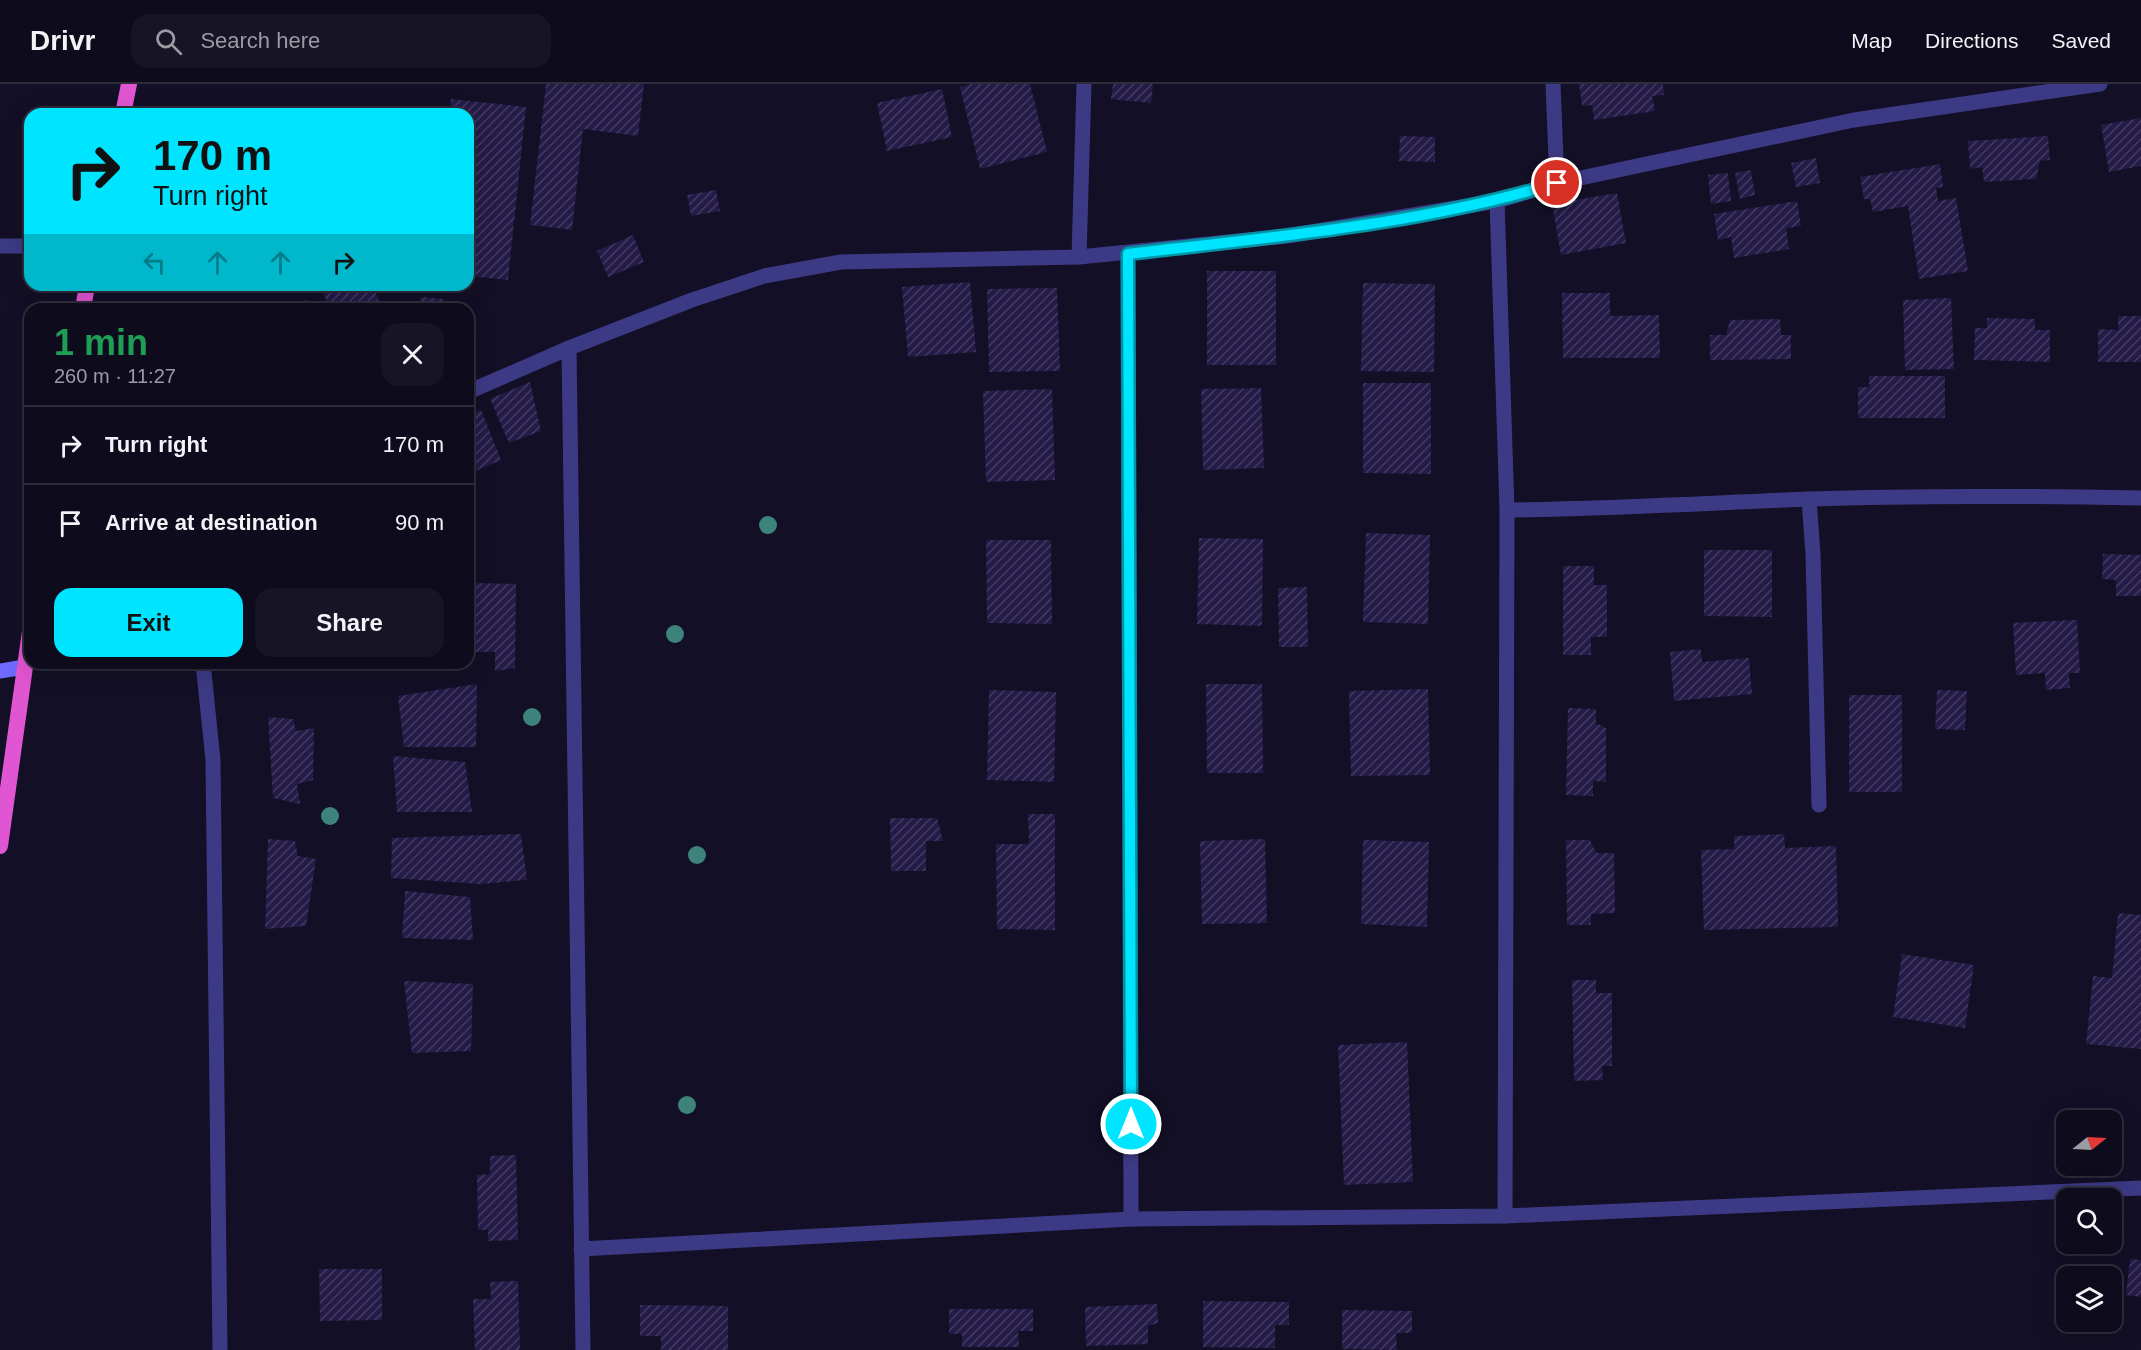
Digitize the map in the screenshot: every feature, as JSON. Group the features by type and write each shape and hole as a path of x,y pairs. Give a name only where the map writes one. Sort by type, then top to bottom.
{"highway":[{"path":"124,108 129,84"},
{"path":"0,846 24,668"}],"main road":[{"path":"0,671 24,668"}],"street":[{"path":"1079,257 1084,84"},
{"path":"1553,84 1557,183"},
{"path":"474,389 569,348 692,300 764,276 841,262 1079,257 1128,254 1287,236 1497,201 1557,183 1854,120 2100,84"},
{"path":"1497,201 1507,510 1505,1216"},
{"path":"0,246 24,246"},
{"path":"1128,254 1131,1219"},
{"path":"569,348 583,1350"},
{"path":"1507,510 1622,509 1809,499 1958,495 2141,498"},
{"path":"1809,499 1813,554 1819,805"},
{"path":"204,669 213,760 220,1350"},
{"path":"581,1249 1131,1219 1505,1216 2141,1188"}],"building":[{"path":"546,84 644,84 638,136 583,129 572,230 530,225"},
{"path":"972,84 1030,84 1047,152 980,169 960,87"},
{"path":"1113,84 1153,84 1151,103 1111,99"},
{"path":"1579,84 1663,84 1664,95 1652,96 1655,111 1594,120 1592,105 1582,106"},
{"path":"942,89 952,137 887,151 877,103"},
{"path":"451,99 526,107 508,280 474,277 474,108 450,108"},
{"path":"2141,118 2141,166 2109,172 2101,125"},
{"path":"1400,136 1435,137 1435,162 1399,161"},
{"path":"2048,136 2050,160 2040,161 2036,179 1984,182 1982,167 1970,169 1968,141"},
{"path":"1816,158 1820,183 1796,187 1791,163"},
{"path":"1940,164 1943,187 1936,188 1938,201 1956,198 1968,271 1919,279 1908,206 1873,212 1870,199 1864,199 1860,177"},
{"path":"1751,170 1755,195 1740,199 1735,173"},
{"path":"1728,173 1731,201 1711,204 1708,175"},
{"path":"716,190 720,211 691,216 687,195"},
{"path":"1617,193 1626,243 1561,255 1552,204"},
{"path":"1797,201 1801,226 1786,228 1789,249 1734,258 1731,237 1718,240 1714,214"},
{"path":"633,235 644,262 608,277 597,251"},
{"path":"1207,271 1276,271 1276,365 1207,365"},
{"path":"970,282 976,352 908,357 902,287"},
{"path":"1363,283 1435,284 1434,372 1361,371"},
{"path":"1057,288 1060,371 989,372 987,289"},
{"path":"323,291 375,291 380,303 327,303"},
{"path":"1562,293 1610,293 1610,316 1659,315 1660,358 1563,358"},
{"path":"421,297 443,299 443,303 420,303"},
{"path":"1951,298 1954,369 1905,370 1903,300"},
{"path":"2118,316 2141,316 2141,362 2098,362 2098,329 2118,330"},
{"path":"1987,318 2035,319 2035,330 2050,330 2050,362 1974,360 1975,328 1987,328"},
{"path":"1780,319 1781,335 1791,335 1791,359 1710,360 1710,335 1726,335 1730,320"},
{"path":"1869,376 1945,376 1945,418 1858,418 1858,387 1869,387"},
{"path":"530,382 541,431 509,443 490,399"},
{"path":"1363,383 1431,383 1431,474 1363,473"},
{"path":"1261,388 1264,468 1203,470 1201,389"},
{"path":"1052,389 1055,480 986,482 983,391"},
{"path":"481,410 501,460 474,471 474,412"},
{"path":"1366,533 1430,535 1428,624 1363,622"},
{"path":"1199,538 1263,539 1262,626 1197,624"},
{"path":"986,540 1051,540 1052,624 987,623"},
{"path":"1704,550 1772,550 1772,617 1704,616"},
{"path":"2103,554 2141,555 2141,596 2116,596 2116,580 2102,579"},
{"path":"1563,566 1594,566 1594,585 1607,585 1607,637 1591,637 1591,655 1563,655"},
{"path":"474,583 516,584 515,668 495,671 495,652 474,652"},
{"path":"1307,587 1308,647 1279,647 1278,588"},
{"path":"2077,620 2080,673 2069,673 2070,688 2046,690 2045,673 2016,675 2013,623"},
{"path":"1701,649 1702,662 1749,658 1752,694 1674,701 1670,652"},
{"path":"477,684 476,747 404,747 398,696"},
{"path":"1206,684 1262,684 1263,773 1207,773"},
{"path":"1428,689 1430,775 1351,776 1349,691"},
{"path":"989,690 1056,692 1054,782 987,780"},
{"path":"1937,690 1967,691 1965,730 1935,729"},
{"path":"1849,695 1902,695 1902,792 1849,792"},
{"path":"1568,708 1596,709 1596,723 1606,728 1606,782 1593,781 1593,796 1566,795"},
{"path":"268,717 293,719 296,731 314,728 313,780 297,784 300,804 273,798"},
{"path":"393,756 465,762 472,812 397,812"},
{"path":"1028,814 1055,814 1055,930 997,929 996,844 1029,844"},
{"path":"890,818 937,818 943,841 926,841 926,871 891,871"},
{"path":"521,834 527,880 480,884 391,878 392,838"},
{"path":"1784,834 1785,848 1836,846 1838,927 1704,930 1701,850 1734,849 1734,836"},
{"path":"268,839 295,841 298,856 316,859 306,926 265,929"},
{"path":"1265,839 1267,923 1202,924 1200,841"},
{"path":"1363,840 1429,842 1427,927 1361,924"},
{"path":"1566,840 1590,840 1596,853 1614,853 1615,913 1591,914 1591,925 1567,925"},
{"path":"405,891 470,897 473,940 402,938"},
{"path":"2118,913 2141,915 2141,1049 2086,1044 2093,976 2112,978"},
{"path":"1902,954 1974,965 1965,1028 1893,1017"},
{"path":"1572,980 1596,980 1596,993 1612,993 1612,1066 1602,1066 1603,1080 1574,1081"},
{"path":"404,981 473,984 471,1051 412,1053"},
{"path":"1407,1042 1413,1182 1344,1185 1338,1045"},
{"path":"516,1155 518,1240 488,1241 488,1230 478,1230 477,1175 490,1174 490,1156"},
{"path":"2130,1259 2141,1260 2141,1297 2126,1295"},
{"path":"319,1269 382,1269 382,1320 320,1321"},
{"path":"518,1281 520,1350 475,1350 473,1299 491,1299 490,1282"},
{"path":"1203,1301 1289,1302 1289,1325 1275,1325 1275,1348 1203,1347"},
{"path":"1157,1304 1158,1323 1148,1326 1148,1344 1086,1346 1085,1307"},
{"path":"640,1305 728,1306 728,1350 661,1350 661,1336 640,1336"},
{"path":"949,1309 1033,1309 1033,1331 1018,1331 1019,1347 962,1347 962,1334 949,1334"},
{"path":"1342,1310 1412,1311 1412,1333 1396,1333 1397,1350 1342,1349"}],"route":[{"path":"1131,1124 1128,254 1287,236 1497,201 1557,183"}]}
